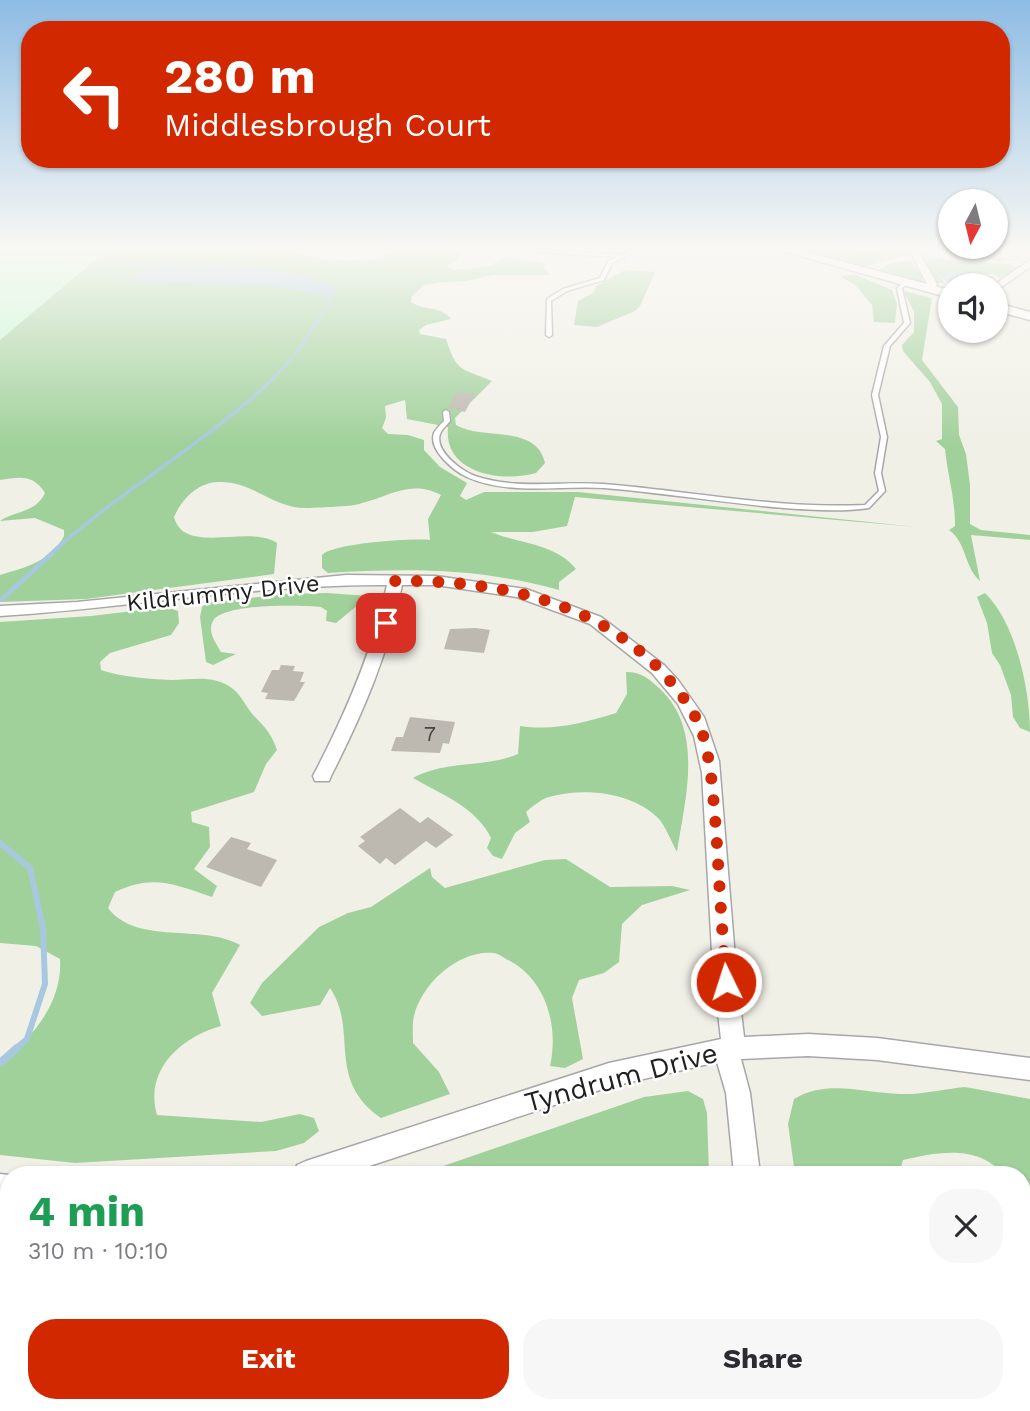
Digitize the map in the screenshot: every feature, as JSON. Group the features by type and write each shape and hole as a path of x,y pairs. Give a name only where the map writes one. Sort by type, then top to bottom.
{"street":[{"name":"Kildrummy Drive","path":"0,611 91,607 287,584 395,581 482,585 552,602 583,615 633,645 684,699 704,737 709,761 730,1049 746,1166"},
{"path":"321,776 355,712 372,671 395,581"},
{"name":"Tyndrum Drive","path":"331,1166 609,1076 730,1049 808,1045 877,1049 1030,1069"}],"lane":[{"path":"549,313 549,335"},
{"path":"446,412 447,421 437,432 437,441 447,459 469,476 501,484 601,486 827,510 867,507 882,491 878,473 884,437 875,395 887,346 907,323 905,313"}],"green space":[{"path":"0,313 444,313 451,319 426,325 419,330 420,334 446,339 457,364 492,381 455,418 456,425 467,430 507,435 531,442 540,451 545,463 536,473 522,476 491,475 477,471 455,455 449,443 448,427 407,419 405,400 385,406 386,418 382,428 388,434 408,435 424,440 424,450 440,467 467,483 460,496 466,500 484,492 578,492 917,527 575,497 567,526 533,532 491,532 547,549 567,560 576,569 559,582 559,590 501,577 445,571 328,573 322,568 322,555 341,547 430,540 428,519 441,495 430,491 409,489 354,505 310,508 285,504 242,486 218,482 203,485 181,504 174,517 180,529 190,535 203,537 250,536 277,543 274,574 86,599 0,602 0,575 44,558 58,545 64,536 64,530 35,518 0,521 30,508 41,500 45,493 36,483 25,478 0,480"},
{"path":"0,313 32,313 0,340"},
{"path":"576,313 631,313 597,327 574,325"},
{"path":"873,313 896,313 895,323 874,322"},
{"path":"914,313 930,313 922,360 958,407 959,435 966,454 970,485 970,524 981,530 1030,535 1030,540 971,535 980,581 971,569 959,541 949,530 955,526 953,497 945,449 936,441 942,439 942,404 930,382 903,351 902,345 914,332"},
{"path":"985,593 996,606 1013,639 1024,677 1030,732 1020,728 1013,717 1011,695 1000,665 992,653 987,623 977,597"},
{"path":"285,594 369,596 336,623 326,621 327,611 311,606 246,608 220,615 211,625 213,637 221,652 236,654 213,665 206,662 200,617 202,607 207,603"},
{"path":"167,607 178,611 179,623 171,635 110,653 100,662 101,670 136,677 203,679 226,684 236,692 267,731 277,750 266,764 254,792 191,812 192,822 209,827 210,847 194,869 217,886 212,897 174,885 141,883 115,892 108,908 120,920 136,927 152,931 207,935 240,945 212,993 221,1026 192,1038 169,1058 156,1084 154,1099 157,1115 261,1122 300,1114 314,1118 319,1131 304,1143 276,1151 75,1163 0,1155 0,1060 24,1041 44,1017 57,989 60,959 36,946 0,943 0,622 91,616"},
{"path":"626,672 644,676 659,688 673,705 682,724 687,744 688,766 677,852 661,822 647,809 621,797 577,792 546,798 526,812 530,822 515,833 502,859 493,856 487,848 491,838 477,818 457,803 413,778 452,766 492,761 518,754 520,726 557,727 616,713 627,694"},
{"path":"566,859 610,887 672,886 690,890 642,905 622,924 619,962 604,973 579,980 572,998 583,1059 565,1068 550,1066 553,1035 551,1020 540,991 521,968 495,953 480,953 467,957 444,971 425,992 414,1016 413,1043 439,1072 450,1094 381,1118 364,1103 353,1087 345,1054 342,1021 330,988 320,1005 262,1016 250,1003 262,983 319,927 348,913 371,907 430,868 432,877 445,888 545,860"},
{"path":"965,1087 1030,1099 1030,1166 995,1166 969,1154 943,1153 903,1160 901,1166 794,1166 788,1124 794,1099 807,1093 833,1088 924,1093"},
{"path":"688,1091 703,1099 707,1113 709,1166 443,1166 644,1097"}],"building":[{"path":"457,392 475,393 465,412 448,408"},
{"path":"450,629 490,630 484,653 444,649"},
{"path":"281,665 295,666 293,671 304,672 300,682 305,682 294,701 265,699 268,693 261,692 272,670 279,670"},
{"path":"410,717 455,722 449,744 443,743 440,753 391,751 396,737 403,737"},
{"path":"400,808 420,823 428,817 453,835 436,848 426,841 395,865 386,858 380,864 358,846 365,841 360,837"},
{"path":"231,837 251,843 247,849 277,860 261,887 206,867"}],"waterway":[{"path":"273,379 297,352 323,313"},
{"path":"56,549 221,423 273,379"},
{"path":"2,599 58,548"},
{"path":"0,843 30,868 43,928 45,984 27,1039 15,1049"},
{"path":"0,1063 17,1048"}],"route":[{"path":"386,623 395,581 482,585 542,598 583,615 623,638 653,663 691,709 704,737 713,793 726,982"}]}
